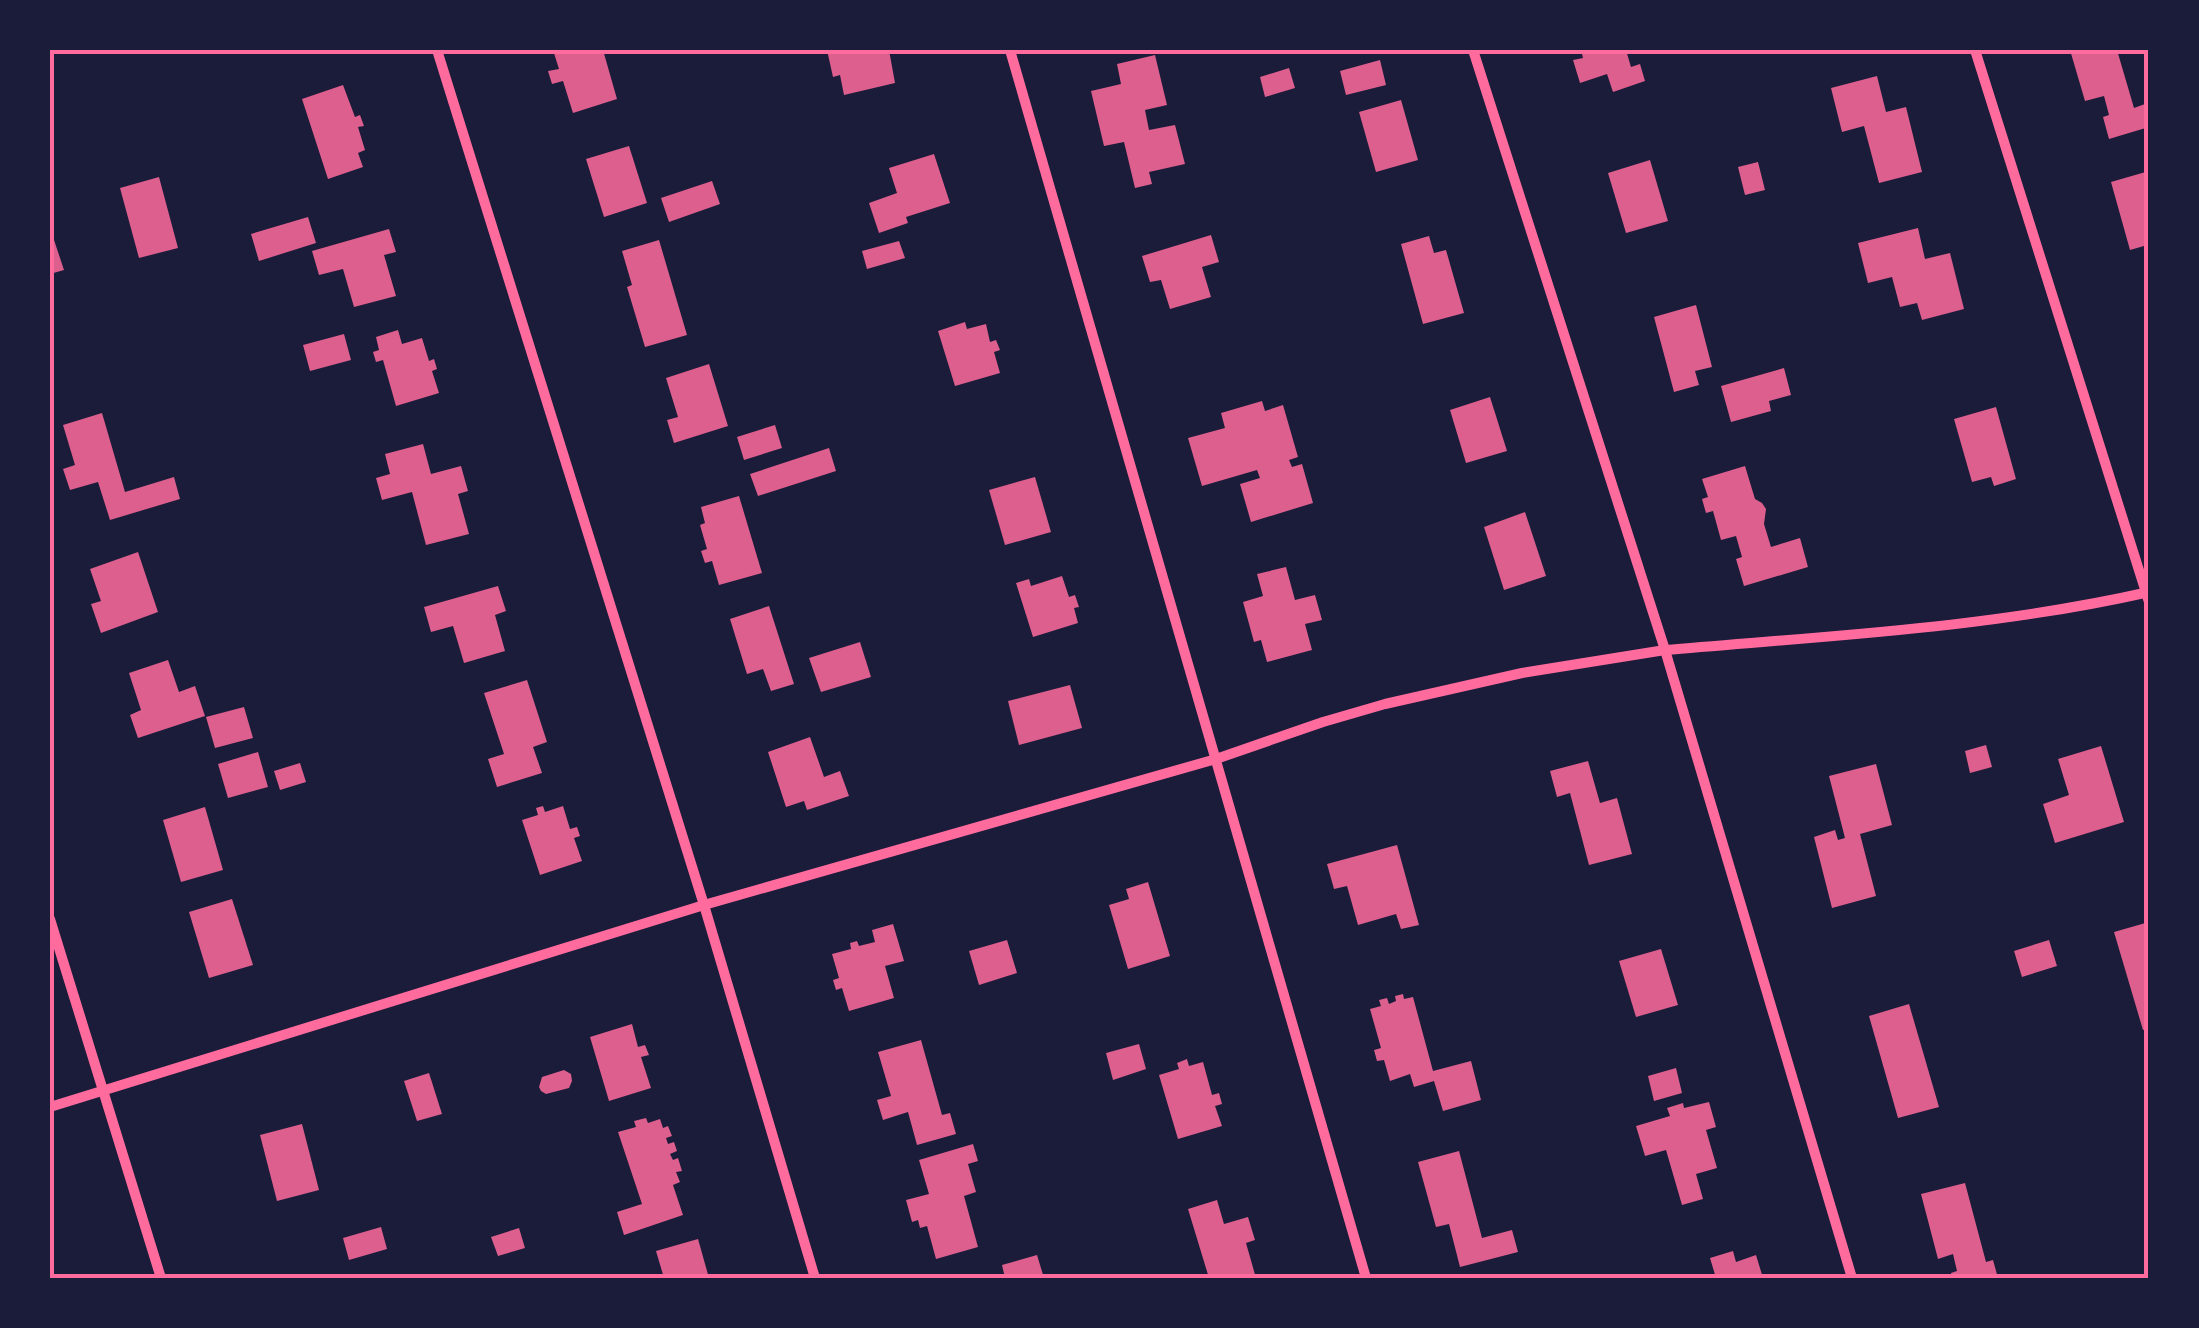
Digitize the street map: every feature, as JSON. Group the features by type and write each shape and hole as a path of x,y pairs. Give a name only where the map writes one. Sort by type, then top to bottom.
{"street":[{"path":"437,50 704,905 815,1278"},
{"path":"1010,50 1366,1278"},
{"path":"1473,50 1665,650 1852,1278"},
{"path":"50,1107 704,905 1216,759 1324,722 1430,692 1665,650 1959,624 2148,595 1975,50"},
{"path":"50,919 160,1278"}],"building":[{"path":"553,50 603,50 617,99 573,113 563,81 552,84 548,71 559,69"},
{"path":"827,50 889,50 895,83 844,95 840,75 833,77"},
{"path":"1581,50 1626,50 1631,67 1640,64 1645,81 1613,92 1607,74 1580,83 1573,60 1583,58"},
{"path":"2070,50 2117,50 2134,108 2145,104 2149,127 2109,139 2103,117 2109,115 2104,96 2085,101"},
{"path":"1155,55 1167,105 1145,110 1149,130 1175,125 1185,164 1149,172 1152,184 1135,188 1124,142 1104,146 1091,91 1121,84 1117,64"},
{"path":"1380,60 1386,85 1346,95 1340,71"},
{"path":"1289,68 1295,88 1265,97 1260,77"},
{"path":"1877,76 1886,112 1906,107 1922,172 1879,183 1864,126 1842,132 1831,88"},
{"path":"343,85 355,117 360,115 364,126 358,127 365,150 358,153 363,167 328,179 302,99"},
{"path":"1401,100 1418,160 1376,172 1359,112"},
{"path":"629,146 647,203 604,217 586,159"},
{"path":"934,154 950,203 906,217 908,223 879,233 869,203 897,193 889,168"},
{"path":"1650,160 1668,221 1626,233 1608,173"},
{"path":"1758,162 1765,190 1745,195 1738,167"},
{"path":"2149,171 2148,261 2144,246 2130,250 2111,182"},
{"path":"159,177 178,248 139,258 120,188"},
{"path":"712,181 720,204 669,222 661,198"},
{"path":"308,217 316,243 259,261 251,234"},
{"path":"50,228 64,270 50,274"},
{"path":"1918,228 1925,259 1950,253 1964,309 1922,320 1917,303 1900,307 1892,277 1868,283 1858,243"},
{"path":"389,229 396,252 384,255 396,296 354,307 343,269 319,275 312,251"},
{"path":"1211,235 1219,262 1202,267 1211,297 1170,309 1161,280 1150,282 1142,256"},
{"path":"1429,236 1434,253 1446,250 1464,313 1423,324 1401,244"},
{"path":"659,240 687,335 645,347 627,287 632,285 622,251"},
{"path":"899,241 905,258 867,269 862,251"},
{"path":"1696,305 1712,367 1695,371 1699,385 1674,392 1654,317"},
{"path":"965,322 967,329 986,324 990,342 996,340 1000,350 994,352 1000,373 955,386 938,331"},
{"path":"398,330 402,344 422,338 429,361 434,359 437,369 432,371 439,393 396,406 383,360 376,362 373,352 379,350 376,337"},
{"path":"344,334 351,360 310,371 303,345"},
{"path":"709,364 728,426 674,443 667,420 678,417 666,378"},
{"path":"1784,368 1791,395 1769,401 1771,411 1731,422 1721,386"},
{"path":"1490,397 1507,451 1466,463 1450,410"},
{"path":"1262,401 1265,411 1283,405 1298,457 1289,460 1292,467 1302,464 1313,503 1251,522 1240,484 1260,478 1257,470 1202,486 1188,438 1225,428 1221,413"},
{"path":"1996,407 2016,479 1994,486 1991,477 1972,482 1954,419"},
{"path":"102,413 125,492 174,477 180,499 110,520 98,482 70,490 63,469 75,465 63,425"},
{"path":"775,425 782,448 744,460 737,437"},
{"path":"423,444 431,474 461,466 468,491 458,494 469,534 426,545 412,492 382,500 376,478 390,474 385,454"},
{"path":"829,448 836,471 758,496 750,474"},
{"path":"1745,466 1755,499 1766,509 1764,524 1771,547 1800,538 1808,567 1744,586 1736,559 1742,557 1736,536 1721,540 1713,511 1706,513 1702,499 1708,497 1702,479"},
{"path":"1035,477 1051,532 1005,545 989,490"},
{"path":"739,496 762,573 719,585 712,561 705,563 701,551 707,549 700,525 705,523 701,507"},
{"path":"1525,512 1546,576 1504,590 1484,527"},
{"path":"138,552 158,612 101,633 91,604 101,601 90,569"},
{"path":"1286,567 1295,600 1315,595 1322,620 1305,624 1312,650 1267,662 1261,640 1254,642 1243,602 1263,596 1257,574"},
{"path":"1062,576 1069,597 1075,595 1078,623 1033,637 1016,583 1029,579 1031,586"},
{"path":"498,586 506,611 495,615 505,651 464,663 453,626 431,632 424,607"},
{"path":"769,606 794,684 771,691 763,669 747,674 730,619"},
{"path":"860,642 871,677 821,692 809,658"},
{"path":"168,660 179,692 195,686 205,716 138,738 130,715 141,710 129,673"},
{"path":"527,680 547,742 533,747 542,773 497,787 488,759 504,754 484,693"},
{"path":"1070,685 1082,728 1019,745 1008,701"},
{"path":"244,707 253,738 215,748 206,717"},
{"path":"810,737 824,777 840,771 849,796 807,810 804,801 786,807 768,752"},
{"path":"1986,745 1992,767 1970,773 1965,751"},
{"path":"2101,746 2124,822 2055,843 2043,804 2069,795 2058,759"},
{"path":"258,752 268,787 228,798 218,764"},
{"path":"1588,761 1600,803 1617,798 1632,854 1589,865 1570,793 1557,797 1550,771"},
{"path":"300,763 306,782 280,790 274,771"},
{"path":"1876,764 1892,825 1860,834 1876,896 1832,908 1814,837 1835,830 1838,840 1845,838 1829,776"},
{"path":"543,806 545,812 563,806 570,829 577,827 580,836 574,838 582,861 540,875 522,820 538,815 536,808"},
{"path":"205,807 223,870 181,882 163,820"},
{"path":"1397,845 1419,925 1401,929 1396,914 1358,925 1347,886 1334,889 1327,864"},
{"path":"1148,882 1170,956 1128,969 1109,905 1129,899 1126,889"},
{"path":"232,899 253,965 209,978 189,912"},
{"path":"2149,922 2149,1028 2143,1030 2114,932"},
{"path":"893,924 904,961 885,966 894,998 849,1011 842,988 836,990 833,980 839,978 832,954 851,949 850,943 857,941 859,946 875,942 872,930"},
{"path":"1007,940 1017,973 979,985 969,951"},
{"path":"2049,940 2057,966 2022,977 2014,951"},
{"path":"1661,949 1678,1005 1636,1017 1619,961"},
{"path":"1403,994 1404,999 1413,997 1433,1071 1471,1061 1481,1100 1443,1111 1434,1081 1414,1087 1410,1074 1390,1081 1384,1060 1377,1061 1374,1050 1381,1048 1370,1009 1381,1006 1379,1000 1387,998 1389,1004 1396,1001 1395,996"},
{"path":"1909,1004 1939,1107 1898,1118 1869,1016"},
{"path":"632,1024 638,1047 645,1045 649,1055 641,1057 651,1088 609,1101 590,1037"},
{"path":"921,1040 942,1115 950,1113 956,1134 917,1145 908,1112 883,1120 877,1100 891,1096 878,1052"},
{"path":"1139,1044 1146,1069 1113,1080 1106,1053"},
{"path":"1187,1059 1189,1066 1203,1062 1212,1095 1219,1093 1222,1104 1215,1106 1222,1126 1178,1139 1159,1075 1179,1069 1177,1063"},
{"path":"1676,1068 1682,1093 1654,1101 1648,1076"},
{"path":"564,1070 571,1074 569,1088 546,1094 541,1091 542,1077"},
{"path":"429,1073 442,1114 417,1121 404,1081"},
{"path":"1709,1102 1716,1127 1706,1130 1717,1168 1696,1174 1703,1199 1682,1205 1666,1150 1645,1156 1636,1126 1670,1116 1667,1108"},
{"path":"646,1118 648,1123 660,1119 672,1136 666,1138 668,1144 674,1142 677,1151 670,1154 673,1160 678,1158 682,1171 676,1172 680,1182 673,1185 683,1215 624,1235 617,1212 642,1204 618,1132 636,1127 634,1121"},
{"path":"302,1124 319,1190 277,1201 260,1135"},
{"path":"973,1144 978,1161 968,1164 976,1192 964,1196 978,1247 936,1259 927,1226 920,1228 918,1220 912,1222 906,1200 929,1194 919,1160"},
{"path":"1459,1151 1482,1238 1512,1230 1518,1252 1460,1267 1449,1224 1436,1227 1418,1162"},
{"path":"1965,1183 1986,1262 1993,1260 1998,1278 1952,1278 1951,1273 1957,1271 1953,1254 1938,1259 1921,1194"},
{"path":"1217,1200 1224,1224 1248,1217 1255,1240 1246,1243 1256,1278 1209,1278 1188,1209"},
{"path":"381,1227 387,1249 349,1260 343,1238"},
{"path":"519,1228 525,1248 498,1256 491,1237"},
{"path":"698,1239 709,1278 664,1278 656,1251"},
{"path":"1733,1251 1736,1262 1756,1255 1763,1278 1716,1278 1710,1258"},
{"path":"1037,1255 1044,1278 1005,1278 1002,1265"}]}
